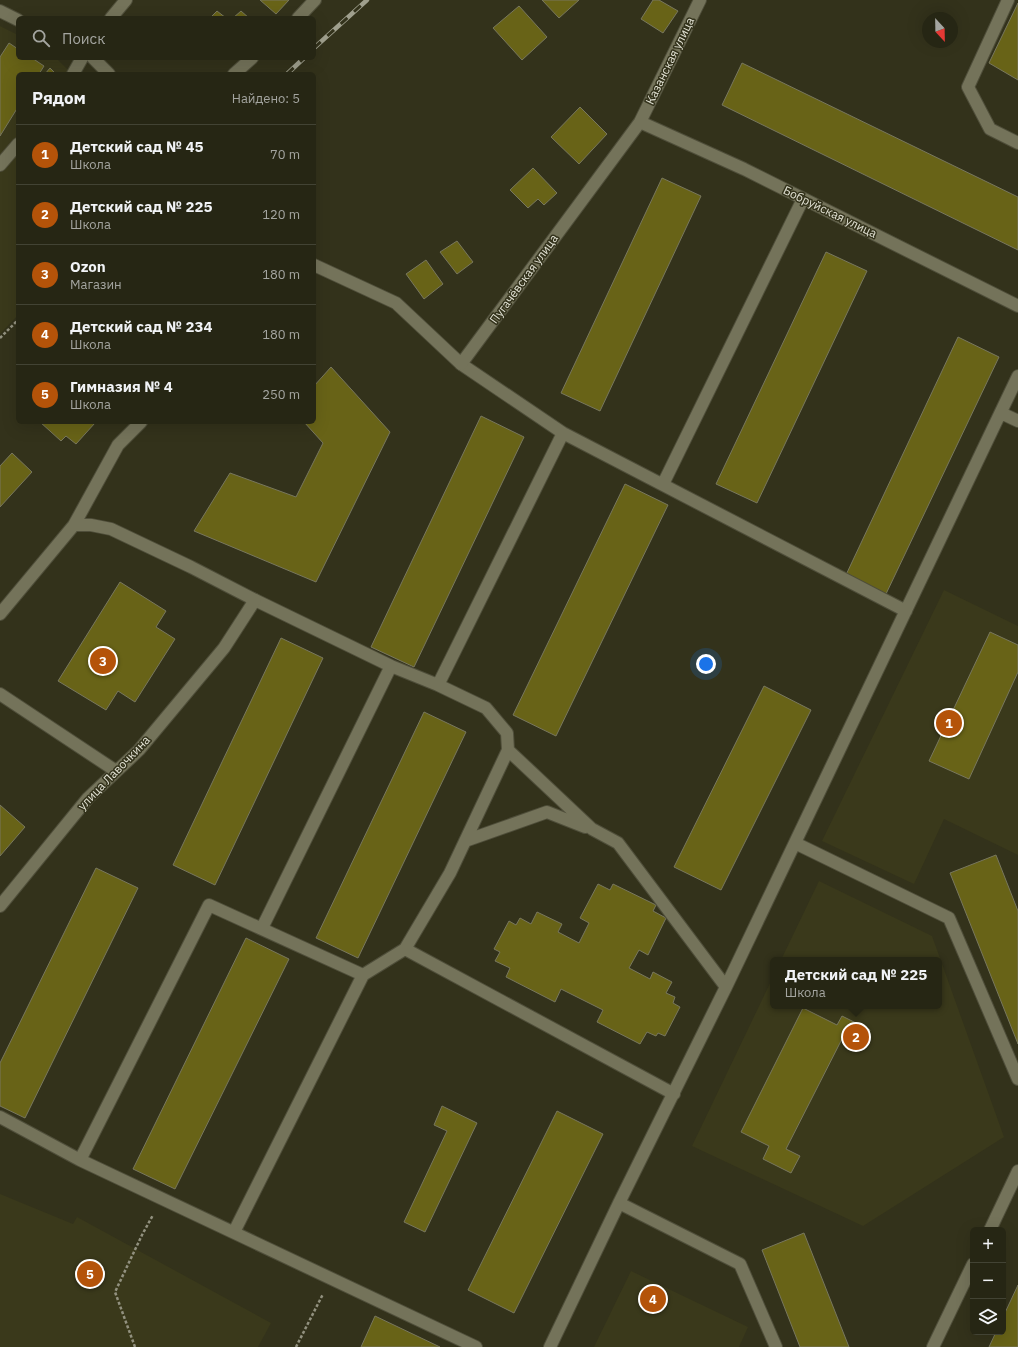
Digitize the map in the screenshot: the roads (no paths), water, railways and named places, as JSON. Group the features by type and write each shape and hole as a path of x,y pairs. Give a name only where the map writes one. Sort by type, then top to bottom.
{"street":[{"path":"114,16 126,0"},
{"path":"300,16 315,0"},
{"name":"Казанская улица","path":"640,122 700,0"},
{"path":"1008,0 968,87 990,129 1018,143"},
{"path":"0,11 16,19"},
{"path":"74,72 81,60"},
{"path":"95,60 107,72"},
{"path":"236,72 250,60"},
{"name":"Бобруйская улица","path":"640,122 744,169 1018,306"},
{"name":"Пугачёвская улица","path":"461,364 640,122"},
{"path":"0,165 16,146"},
{"path":"663,484 803,199"},
{"path":"316,266 396,303 461,364 563,432 906,611"},
{"path":"550,1347 619,1203 726,987 1018,376"},
{"path":"1001,412 1018,421"},
{"path":"0,614 74,525 118,445 139,424"},
{"path":"438,685 563,432"},
{"path":"74,525 111,529 391,666 438,685 486,708 507,733 508,750 450,873 405,949 364,974 234,1232"},
{"name":"улица Лавочкина","path":"0,906 88,798 139,750 224,648 255,600"},
{"path":"262,928 391,666"},
{"path":"0,694 116,770"},
{"path":"508,750 592,829"},
{"path":"465,841 547,812 592,829 618,843 726,987"},
{"path":"795,843 950,918 1018,1079"},
{"path":"80,1160 209,905 364,974"},
{"path":"405,949 674,1094"},
{"path":"0,1117 80,1160 476,1347"},
{"path":"991,1227 1018,1171"},
{"path":"619,1203 740,1264 776,1347"},
{"path":"933,1347 970,1270"}],"railway":[{"path":"316,46 367,0"},
{"path":"289,72 302,60"}],"place":[{"name":"Ozon","path":"103,661"},
{"name":"Детский сад № 45","path":"949,723"},
{"name":"Детский сад № 225","path":"856,1037"},
{"name":"Гимназия № 4","path":"90,1274"},
{"name":"Детский сад № 234","path":"653,1299"}]}
